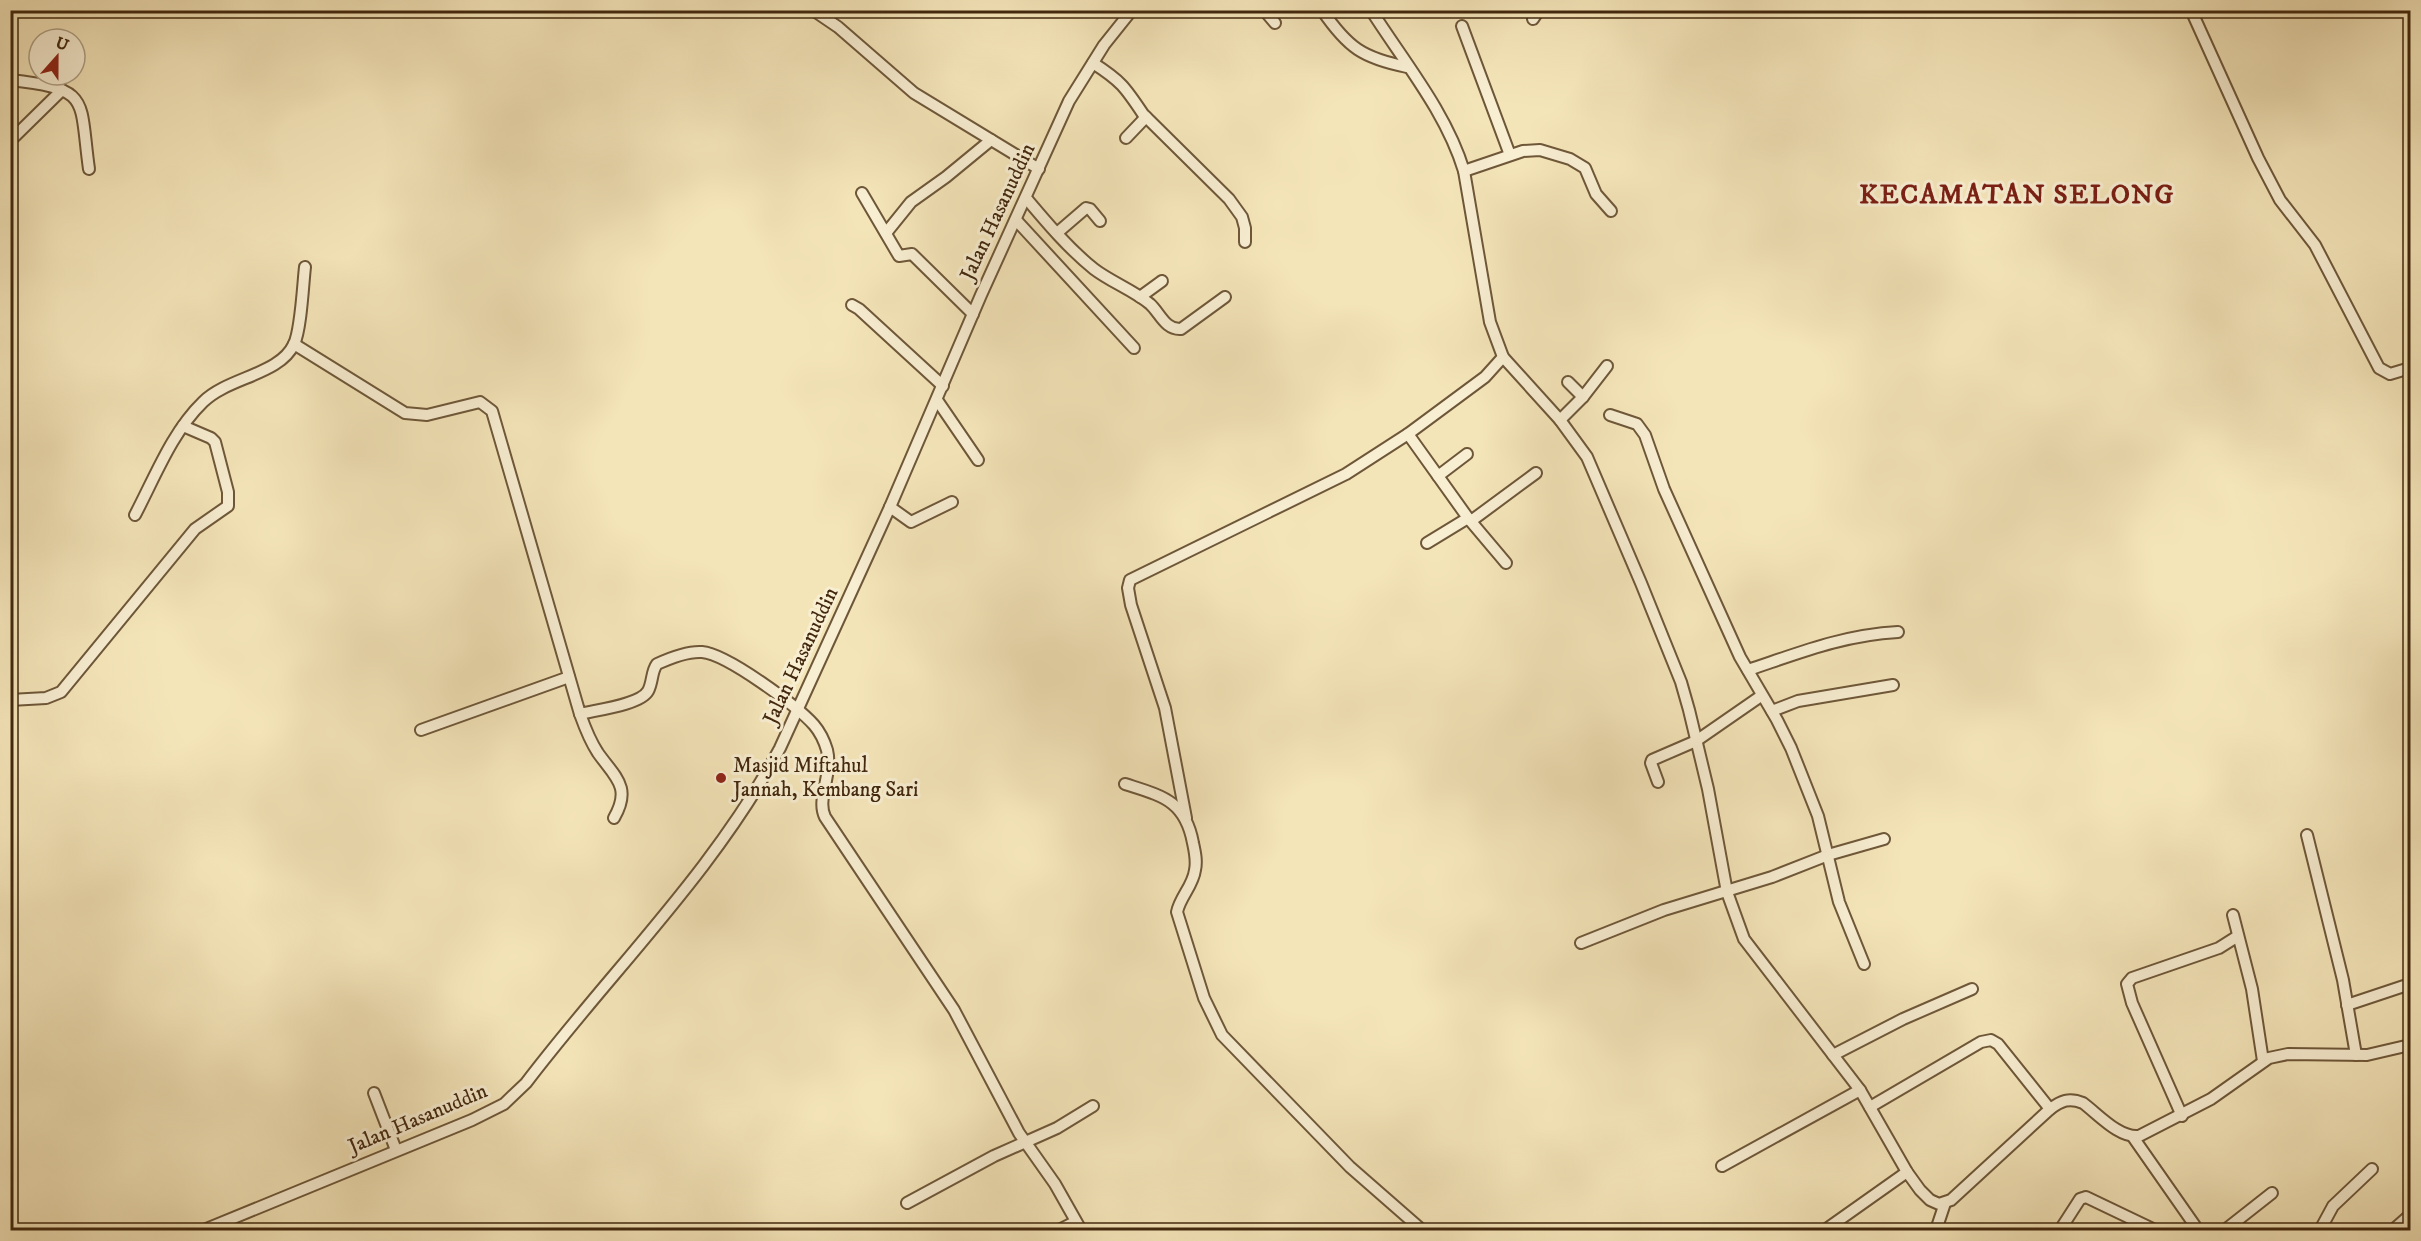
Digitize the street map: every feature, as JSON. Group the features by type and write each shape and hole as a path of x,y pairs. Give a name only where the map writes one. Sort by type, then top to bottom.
{"street":[{"path":"813,10 838,27 914,93 1039,169"},
{"name":"Jalan Hasanuddin","path":"204,1230 492,1111 504,1104 521,1088 661,920 713,853 769,770 799,711 1069,101 1104,45 1132,10"},
{"path":"1264,10 1275,23"},
{"path":"1322,10 1334,28 1353,48 1376,61 1407,67"},
{"path":"1371,10 1444,123 1464,171 1490,322 1503,357 1560,420 1592,466 1680,682 1708,789 1726,889 1737,923 1750,948 1860,1090 1907,1172 1930,1200 1939,1204 1945,1203 1961,1192 2050,1109 2064,1101 2076,1100 2120,1131 2133,1137 2198,1230"},
{"path":"2191,10 2258,158 2280,200 2315,245 2379,368 2390,374 2410,369"},
{"path":"1462,26 1510,155"},
{"path":"1093,63 1120,81 1146,117 1229,199 1242,217 1245,242"},
{"path":"10,80 35,82 62,90 73,96 81,106 89,169"},
{"path":"10,141 62,90"},
{"path":"1126,138 1146,117"},
{"path":"886,233 911,202 991,140"},
{"path":"1464,171 1534,149 1570,159 1585,168 1596,194 1611,211"},
{"path":"862,193 899,256 912,254 973,314"},
{"path":"1026,198 1057,233 1095,270 1152,306 1174,330 1180,329 1225,297"},
{"path":"1057,233 1086,208 1090,209 1100,221"},
{"path":"1016,220 1134,348"},
{"path":"135,515 183,426 206,399 230,384 279,363 294,344 305,267"},
{"path":"1140,297 1162,281"},
{"path":"852,305 943,386"},
{"path":"294,344 405,413 427,414 480,402 492,411 580,714 593,745 619,780 622,797 614,819"},
{"path":"1422,1230 1350,1167 1231,1045 1215,1024 1204,998 1177,912 1195,871 1196,857 1186,818 1165,708 1131,605 1128,588 1130,580 1346,474 1408,434 1485,376 1503,357"},
{"path":"1560,420 1607,366"},
{"path":"1568,382 1582,397"},
{"path":"937,400 978,460"},
{"path":"1611,415 1637,424 1645,435 1664,489 1748,670 1791,748 1818,816 1839,902 1863,964"},
{"path":"10,700 46,698 61,692 195,529 228,506 228,492 215,442 183,426"},
{"path":"1408,434 1470,520 1506,563"},
{"path":"1438,476 1467,453"},
{"path":"1427,543 1470,520 1536,473"},
{"path":"888,511 911,522 951,502"},
{"path":"1748,670 1832,642 1865,634 1898,632"},
{"path":"580,714 643,698 650,688 657,664 701,652 716,656 755,679 799,711 819,732 827,751 829,771 821,804 825,817 954,1010 1025,1142 1055,1184 1078,1226 1059,1230"},
{"path":"421,730 569,677"},
{"path":"1772,711 1798,700 1893,685"},
{"path":"1658,782 1651,764 1652,760 1696,741 1761,696"},
{"path":"1125,784 1160,796 1173,804 1186,818"},
{"path":"2307,835 2343,980 2356,1055"},
{"path":"1581,943 1664,909 1772,877 1828,855 1884,839"},
{"path":"2233,915 2252,989 2263,1061"},
{"path":"2182,1116 2127,991 2127,984 2132,978 2219,948 2238,936"},
{"path":"2347,1005 2410,984"},
{"path":"1833,1055 1903,1019 1972,989"},
{"path":"1870,1107 1981,1042 1991,1040 2001,1048 2050,1109"},
{"path":"2133,1137 2144,1135 2182,1116 2211,1099 2263,1061 2288,1054 2356,1055 2410,1045"},
{"path":"1722,1166 1860,1090"},
{"path":"374,1094 396,1150"},
{"path":"906,1203 994,1156 1057,1128 1093,1106"},
{"path":"2320,1230 2333,1206 2372,1169"},
{"path":"1825,1230 1840,1226 1907,1172"},
{"path":"2225,1230 2272,1193"},
{"path":"2060,1230 2083,1197 2155,1230"},
{"path":"1936,1230 1945,1203"},
{"path":"2393,1230 2410,1215"}],"place":[{"name":"Masjid Miftahul Jannah, Kembang Sari","path":"721,778"}],"district":[{"name":"KECAMATAN SELONG","path":"2017,195"}]}
